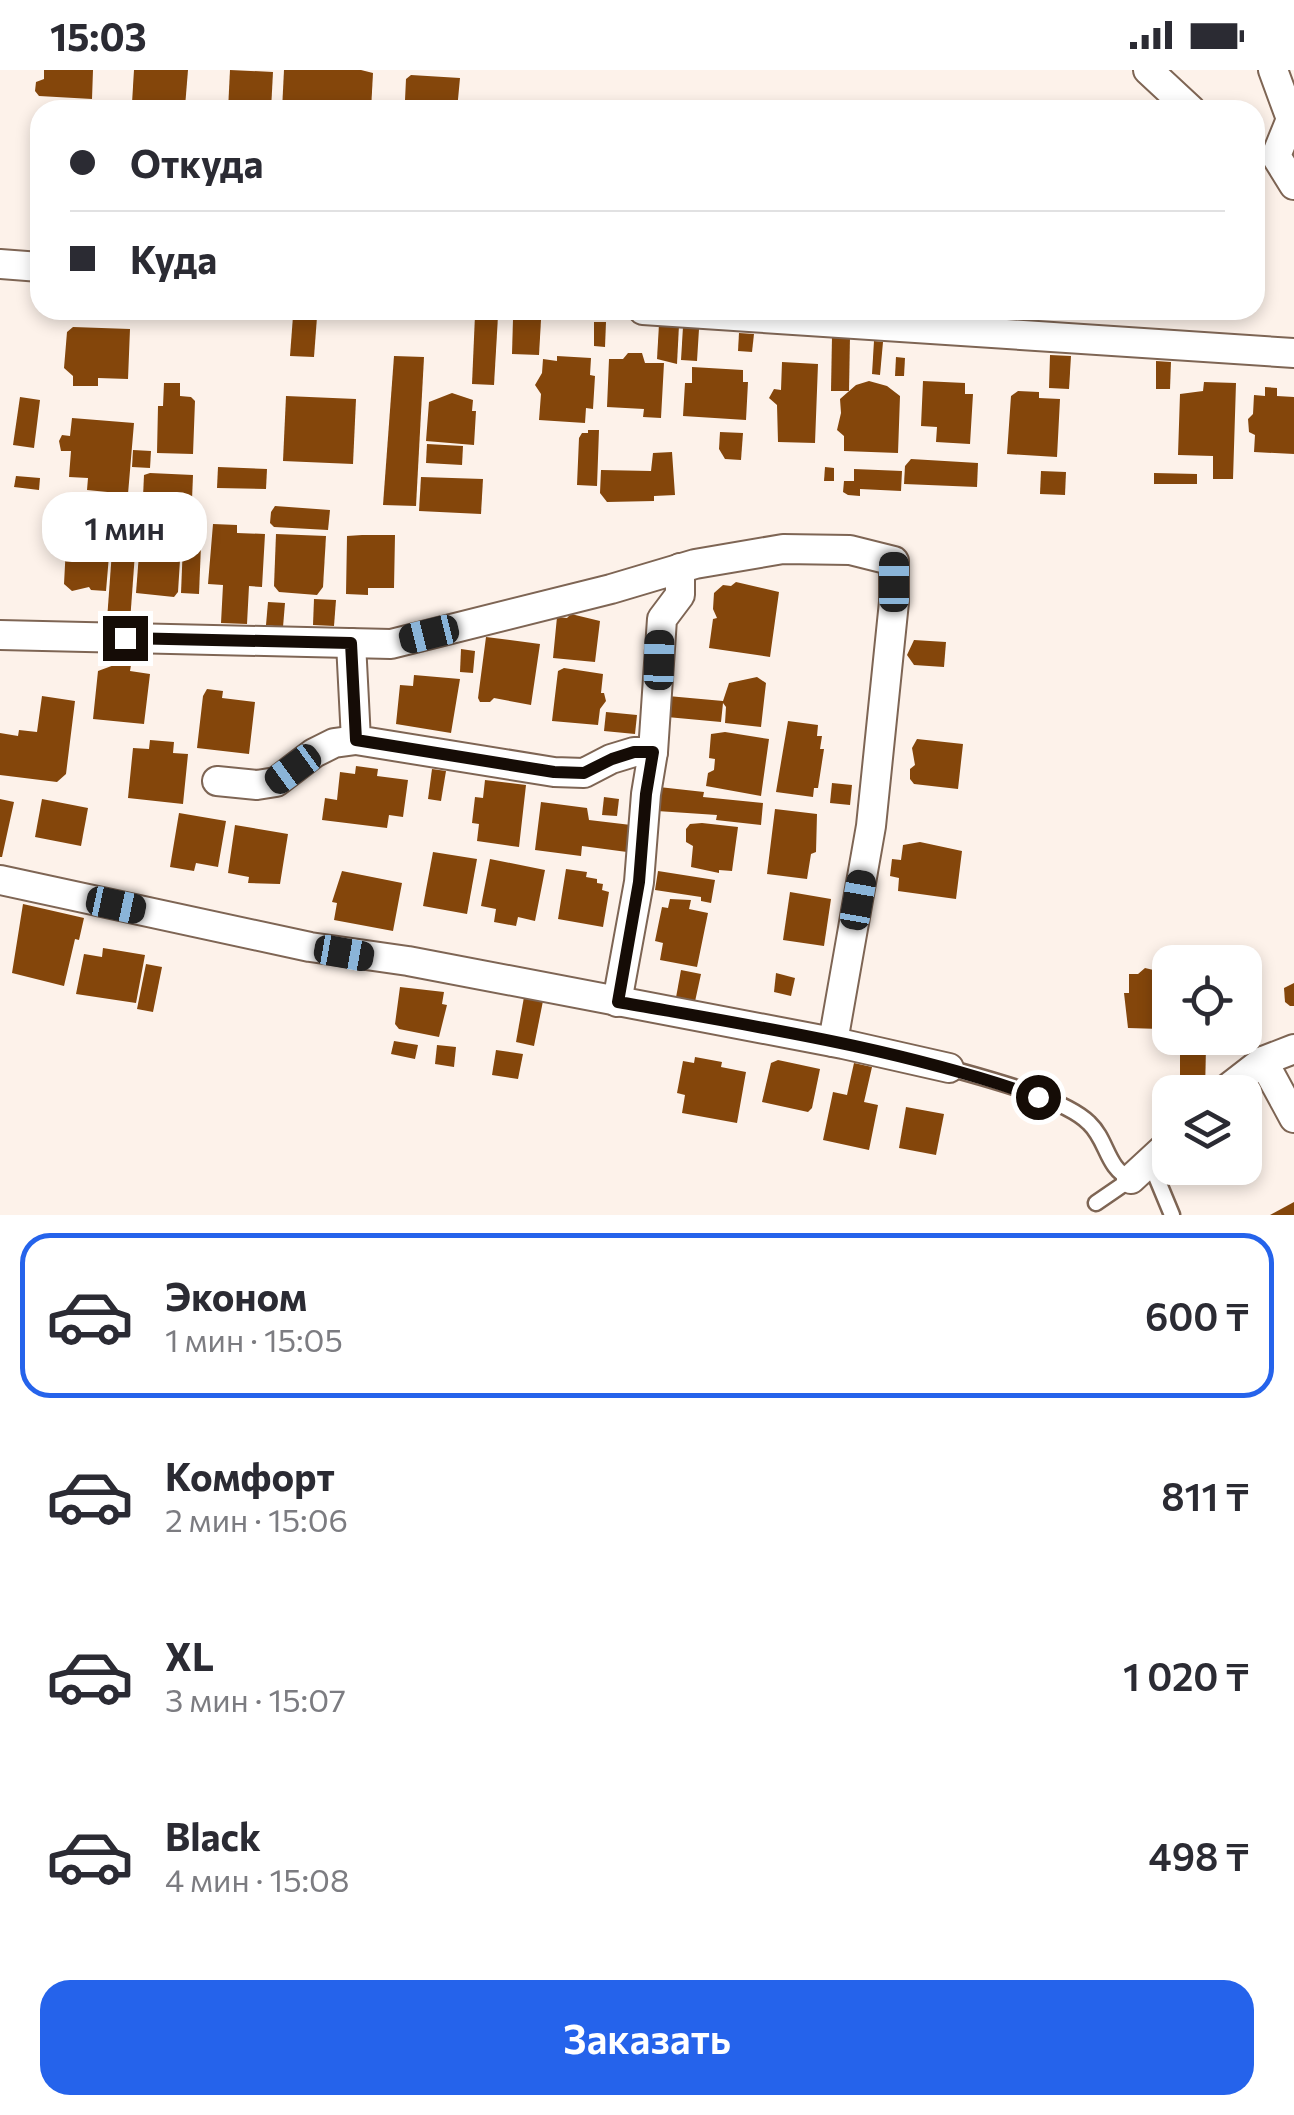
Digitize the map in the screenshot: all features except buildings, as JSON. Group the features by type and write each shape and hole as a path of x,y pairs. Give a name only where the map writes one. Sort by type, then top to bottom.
{"street":[{"path":"1148,70 1180,100"},
{"path":"1274,70 1291,118 1266,152 1294,185"},
{"path":"0,264 30,266"},
{"path":"794,320 1294,353"},
{"path":"0,634 391,644 612,589 680,568 783,550 850,550 894,561 894,602 871,826 833,1042"},
{"path":"618,1002 639,882 662,620 680,596 680,568"},
{"path":"351,643 356,740"},
{"path":"217,781 257,785 276,782 314,753 356,740 554,772 584,773 623,755 653,752"},
{"path":"0,880 310,947 408,961 949,1068"},
{"path":"1244,1075 1262,1061 1294,1049"},
{"path":"1262,1061 1294,1118"},
{"path":"1139,1173 1152,1161"}],"lane":[{"path":"949,1068 1006,1086 1089,1122 1113,1167 1155,1174 1172,1215"},
{"path":"1096,1203 1139,1173"}],"route":[{"path":"125,638 351,643 356,740 554,772 584,773 634,752 653,752 639,882 618,1002 949,1068 1038,1097"}]}
